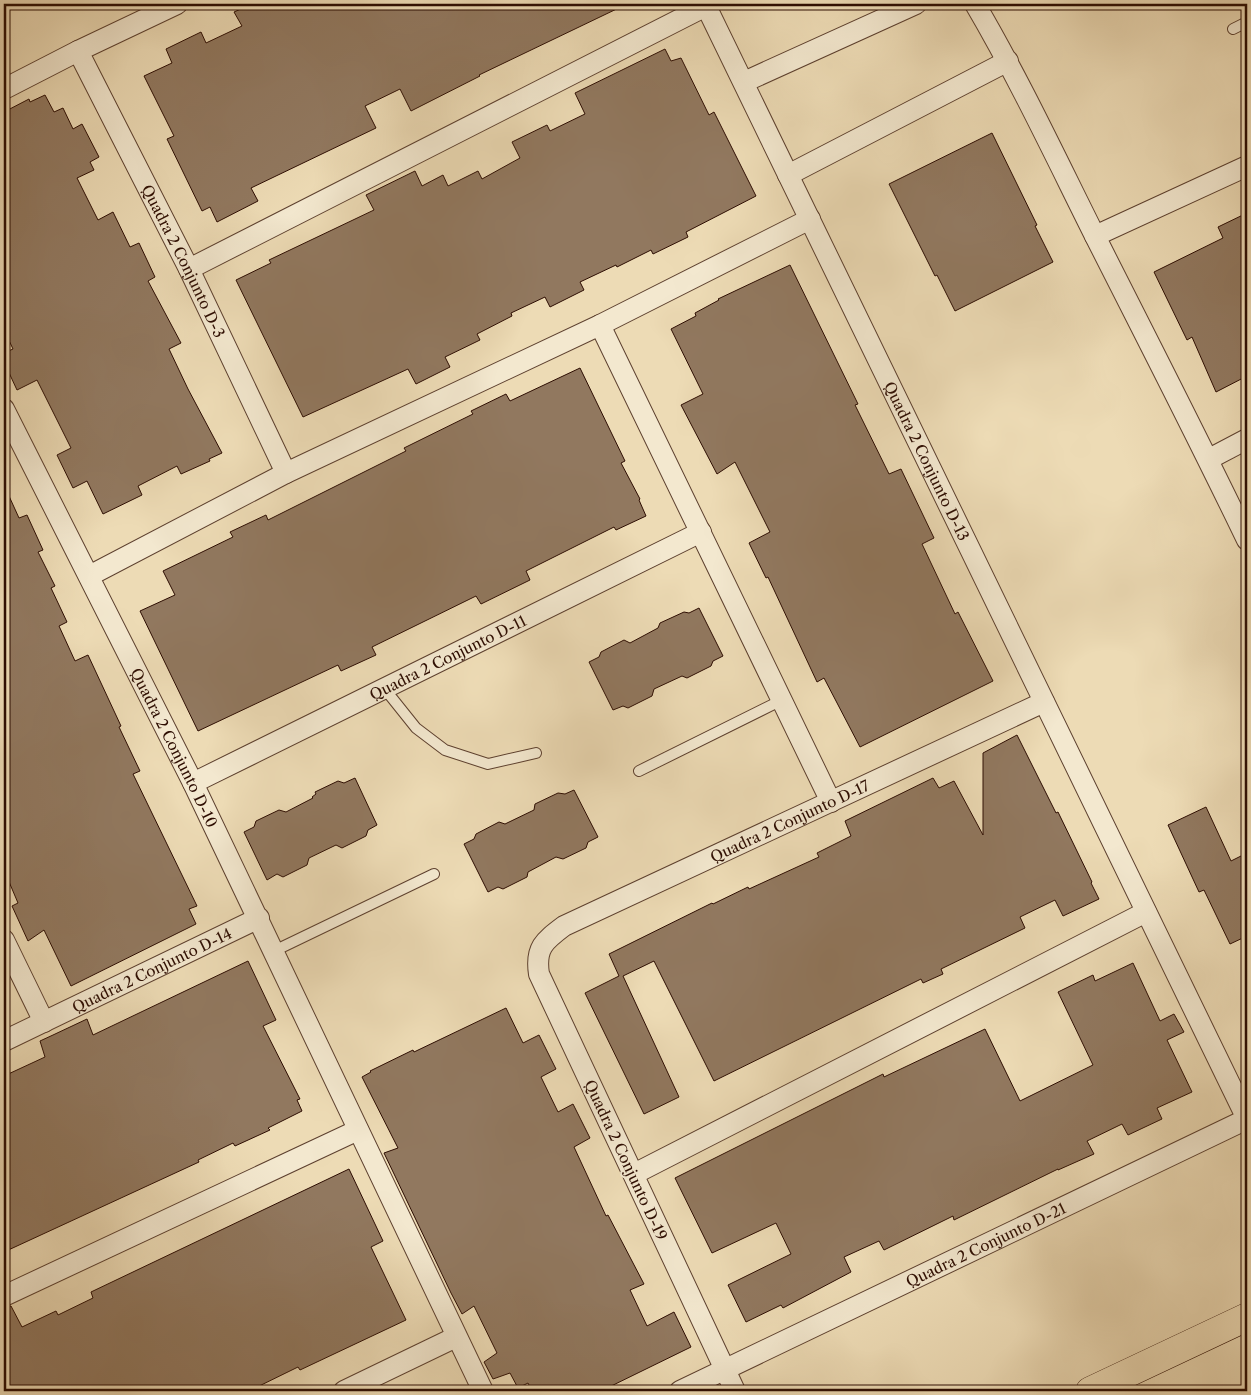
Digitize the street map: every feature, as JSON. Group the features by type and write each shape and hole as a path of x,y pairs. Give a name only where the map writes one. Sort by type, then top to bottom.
{"highway":[{"path":"1090,1391 1247,1317"}],"street":[{"path":"4,89 78,50 177,4"},
{"path":"744,82 916,4"},
{"path":"976,4 1008,61 1209,459 1247,540"},
{"path":"188,270 706,5"},
{"name":"Quadra 2 Conjunto D-13","path":"706,5 1247,1119"},
{"name":"Quadra 2 Conjunto D-3","path":"78,50 188,270 286,473"},
{"path":"788,174 1008,61"},
{"path":"1095,236 1247,166"},
{"path":"89,576 286,473 600,325 810,220"},
{"path":"600,325 831,802"},
{"name":"Quadra 2 Conjunto D-10","path":"4,409 10,437 89,576 193,782 358,1130"},
{"path":"1209,459 1247,439"},
{"name":"Quadra 2 Conjunto D-11","path":"193,782 701,532"},
{"name":"Quadra 2 Conjunto D-17","path":"540,948 564,926 1044,702"},
{"path":"634,1174 1146,912"},
{"name":"Quadra 2 Conjunto D-14","path":"4,1041 258,918"},
{"path":"4,940 44,1022"},
{"name":"Quadra 2 Conjunto D-19","path":"540,948 536,960 538,974 735,1391"},
{"name":"Quadra 2 Conjunto D-21","path":"680,1391 1247,1119"},
{"path":"4,1296 358,1130 483,1391"},
{"path":"344,1391 456,1337"}],"lane":[{"path":"1233,29 1247,22"},
{"path":"384,688 416,728 445,750 488,764 536,753"},
{"path":"639,770 782,700"},
{"path":"274,951 434,874"}],"building":[{"path":"252,4 627,4 479,75 411,111 400,89 365,106 376,128 251,188 258,201 217,222 210,207 202,211 167,139 174,136 144,76 172,63 166,49 201,32 206,43 242,26 234,12"},
{"path":"665,49 671,61 681,58 709,115 714,112 756,196 686,232 688,237 653,254 651,250 617,267 616,265 580,282 584,290 550,307 545,297 511,313 512,316 477,334 480,340 445,357 450,367 416,384 408,369 303,417 236,280 271,263 269,260 374,210 366,195 415,171 422,186 443,175 448,186 478,171 482,179 520,158 512,142 547,125 550,131 585,114 575,93"},
{"path":"45,95 54,112 63,108 73,129 82,124 99,157 90,162 94,170 77,178 98,220 113,212 130,247 139,243 155,277 148,281 181,343 169,349 222,453 209,459 210,461 181,474 177,466 138,486 142,495 103,514 87,481 73,488 57,455 71,448 37,380 17,390 4,362 4,353 13,349 4,330 4,112 29,99 30,102"},
{"path":"992,133 1053,262 955,311 937,275 935,276 889,184"},
{"path":"1247,213 1247,376 1216,392 1192,337 1187,340 1154,272 1223,238 1218,227"},
{"path":"790,265 858,404 855,405 889,474 901,469 934,538 922,544 955,614 958,612 993,681 860,747 824,678 817,682 768,577 766,578 749,543 770,532 735,462 717,474 681,405 703,394 671,329 696,316 695,313 718,299"},
{"path":"580,368 625,461 621,463 640,499 646,516 616,530 614,527 526,571 530,580 481,604 476,596 372,647 376,655 341,671 338,665 198,731 140,611 175,595 163,571 233,537 230,532 266,515 268,520 406,451 404,448 473,414 471,411 506,394 510,401"},
{"path":"4,485 19,518 27,515 43,550 38,552 55,586 51,588 67,622 59,626 75,661 88,655 140,771 133,774 197,906 189,909 196,924 71,986 44,930 28,941 12,906 18,903 4,870"},
{"path":"699,608 723,656 713,661 711,666 687,678 682,676 654,689 652,696 628,708 623,706 613,710 589,662 599,657 601,652 624,640 630,643 658,628 660,623 684,612 689,613"},
{"path":"1017,735 1056,813 1058,812 1099,899 1063,916 1055,900 1020,917 1025,928 941,969 943,974 923,983 921,979 714,1081 654,961 623,976 679,1097 644,1114 585,993 619,976 609,954 712,903 748,887 749,889 819,857 817,853 851,836 845,821 933,778 939,788 954,781 983,835 983,753"},
{"path":"355,778 377,825 368,830 366,836 342,848 336,845 309,858 307,865 283,877 277,874 267,880 244,832 254,827 256,821 279,810 286,812 313,798 316,794 315,792 338,781 344,783"},
{"path":"574,790 598,837 588,842 586,848 563,859 556,857 528,872 527,877 503,889 498,887 488,892 464,844 474,839 476,834 499,822 505,824 534,810 535,804 558,793 565,794"},
{"path":"1206,807 1231,861 1247,853 1247,936 1230,944 1204,890 1199,892 1168,825"},
{"path":"248,961 276,1020 263,1026 300,1099 297,1100 302,1111 268,1128 270,1130 235,1146 233,1143 198,1160 199,1162 4,1252 4,1076 45,1057 40,1041 87,1019 93,1035"},
{"path":"1133,963 1160,1021 1174,1014 1184,1032 1167,1040 1192,1092 1157,1108 1162,1119 1128,1135 1122,1124 1087,1141 1094,1154 1058,1169 954,1220 953,1216 884,1250 879,1241 844,1257 851,1272 783,1308 781,1305 746,1322 728,1285 791,1254 776,1223 712,1253 675,1178 883,1074 884,1077 985,1029 1020,1101 1093,1065 1058,992 1093,975 1095,981"},
{"path":"506,1008 523,1043 539,1035 556,1069 541,1077 558,1112 573,1104 590,1138 574,1147 606,1216 608,1215 644,1284 630,1290 647,1326 674,1312 691,1347 601,1391 532,1391 528,1383 518,1388 510,1373 493,1379 484,1362 497,1353 474,1306 462,1314 451,1293 384,1153 398,1148 362,1077 370,1071 413,1050 414,1052"},
{"path":"349,1169 383,1241 371,1247 406,1320 300,1370 298,1367 249,1391 9,1391 4,1380 4,1308 11,1306 22,1327 56,1311 58,1315 93,1298 91,1292"}]}
